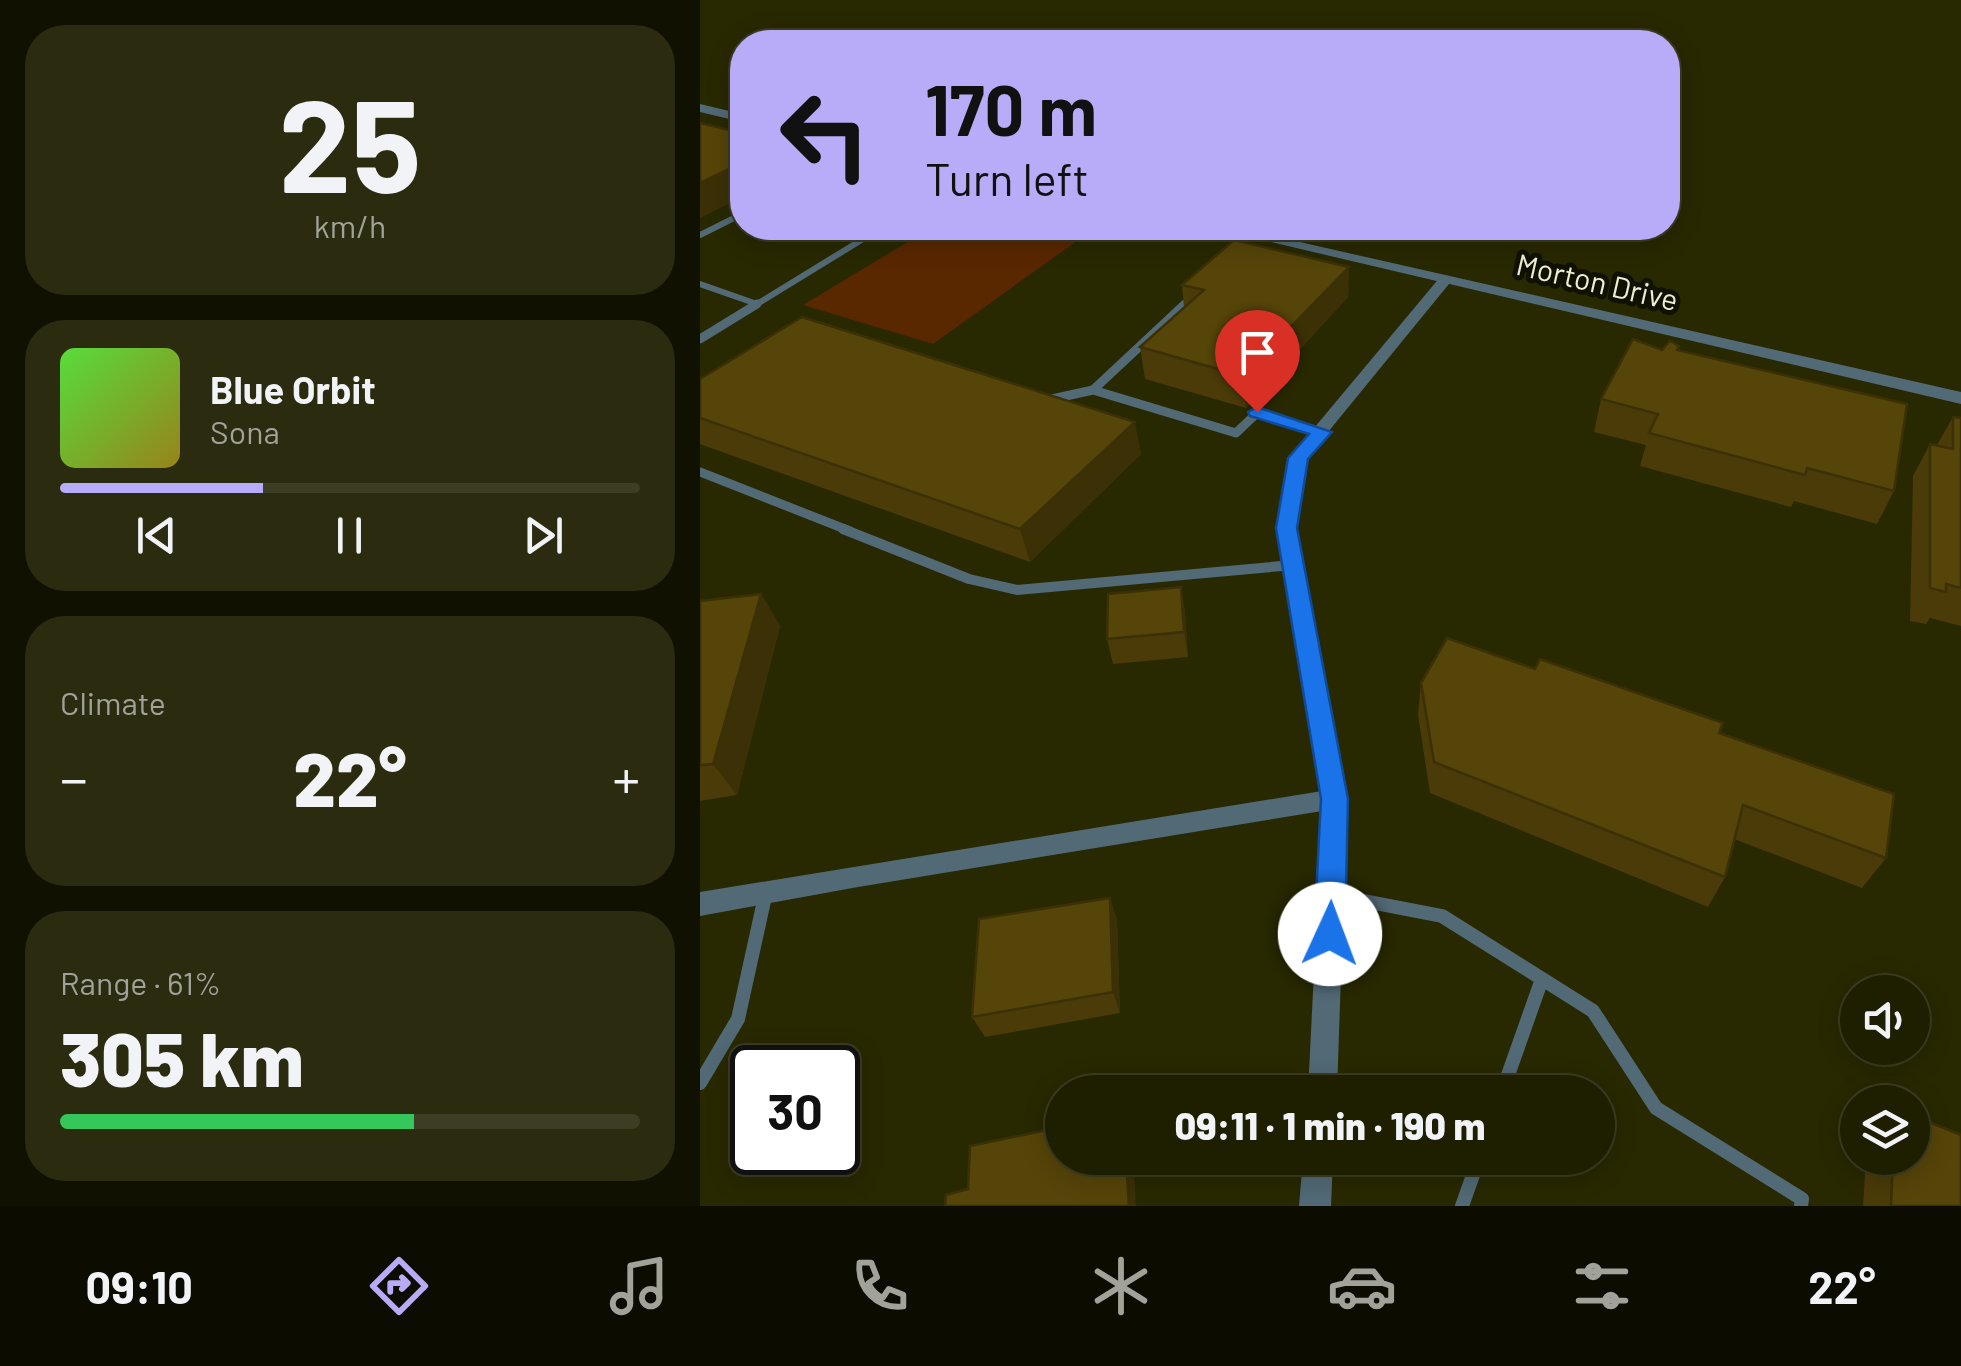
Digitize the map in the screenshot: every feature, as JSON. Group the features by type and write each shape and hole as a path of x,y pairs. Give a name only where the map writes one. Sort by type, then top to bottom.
{"street":[{"path":"700,108 730,115"},
{"name":"Morton Drive","path":"1250,240 1446,279 1961,398"},
{"path":"1323,1075 1334,799 1286,528 1298,458 1446,279"},
{"path":"700,904 1171,830 1334,799"},
{"path":"1315,1206 1317,1175"}],"lane":[{"path":"700,236 730,220"},
{"path":"700,338 862,240"},
{"path":"700,284 758,304"},
{"path":"1037,394 1056,400 1092,390 1202,287"},
{"path":"1092,390 1236,434 1257,412 1322,432"},
{"path":"700,472 969,579 1017,590 1293,565"},
{"path":"700,1083 738,1020 766,891"},
{"path":"1331,895 1442,916 1593,1012 1656,1108 1802,1199 1801,1206"},
{"path":"1508,1075 1542,979"},
{"path":"1462,1206 1473,1175"}],"shaded area":[{"path":"911,240 1078,240 933,344 803,305"}],"building":[{"path":"700,123 730,130 730,169 700,183"},
{"path":"1234,240 1349,267 1243,376 1140,347 1204,290 1182,285"},
{"path":"802,317 1135,422 1020,529 700,418 700,379"},
{"path":"1633,339 1662,350 1670,341 1679,346 1677,350 1907,404 1894,491 1807,468 1805,475 1649,433 1658,414 1601,399"},
{"path":"1953,417 1961,418 1961,588 1946,584 1946,592 1930,588 1930,444 1953,449"},
{"path":"1181,587 1184,632 1107,639 1108,594"},
{"path":"761,594 713,764 700,765 700,601"},
{"path":"1447,638 1535,669 1540,659 1723,723 1719,733 1894,794 1886,858 1743,805 1725,877 1434,762 1421,683"},
{"path":"1110,898 1113,992 972,1017 979,919"},
{"path":"1930,1122 1961,1135 1961,1206 1891,1206 1892,1175 1930,1175"},
{"path":"1045,1131 1045,1175 1127,1175 1129,1206 945,1206 946,1195 968,1189 970,1146"}],"route":[{"path":"1257,412 1322,432 1298,458 1286,528 1334,799 1330,934"}]}
